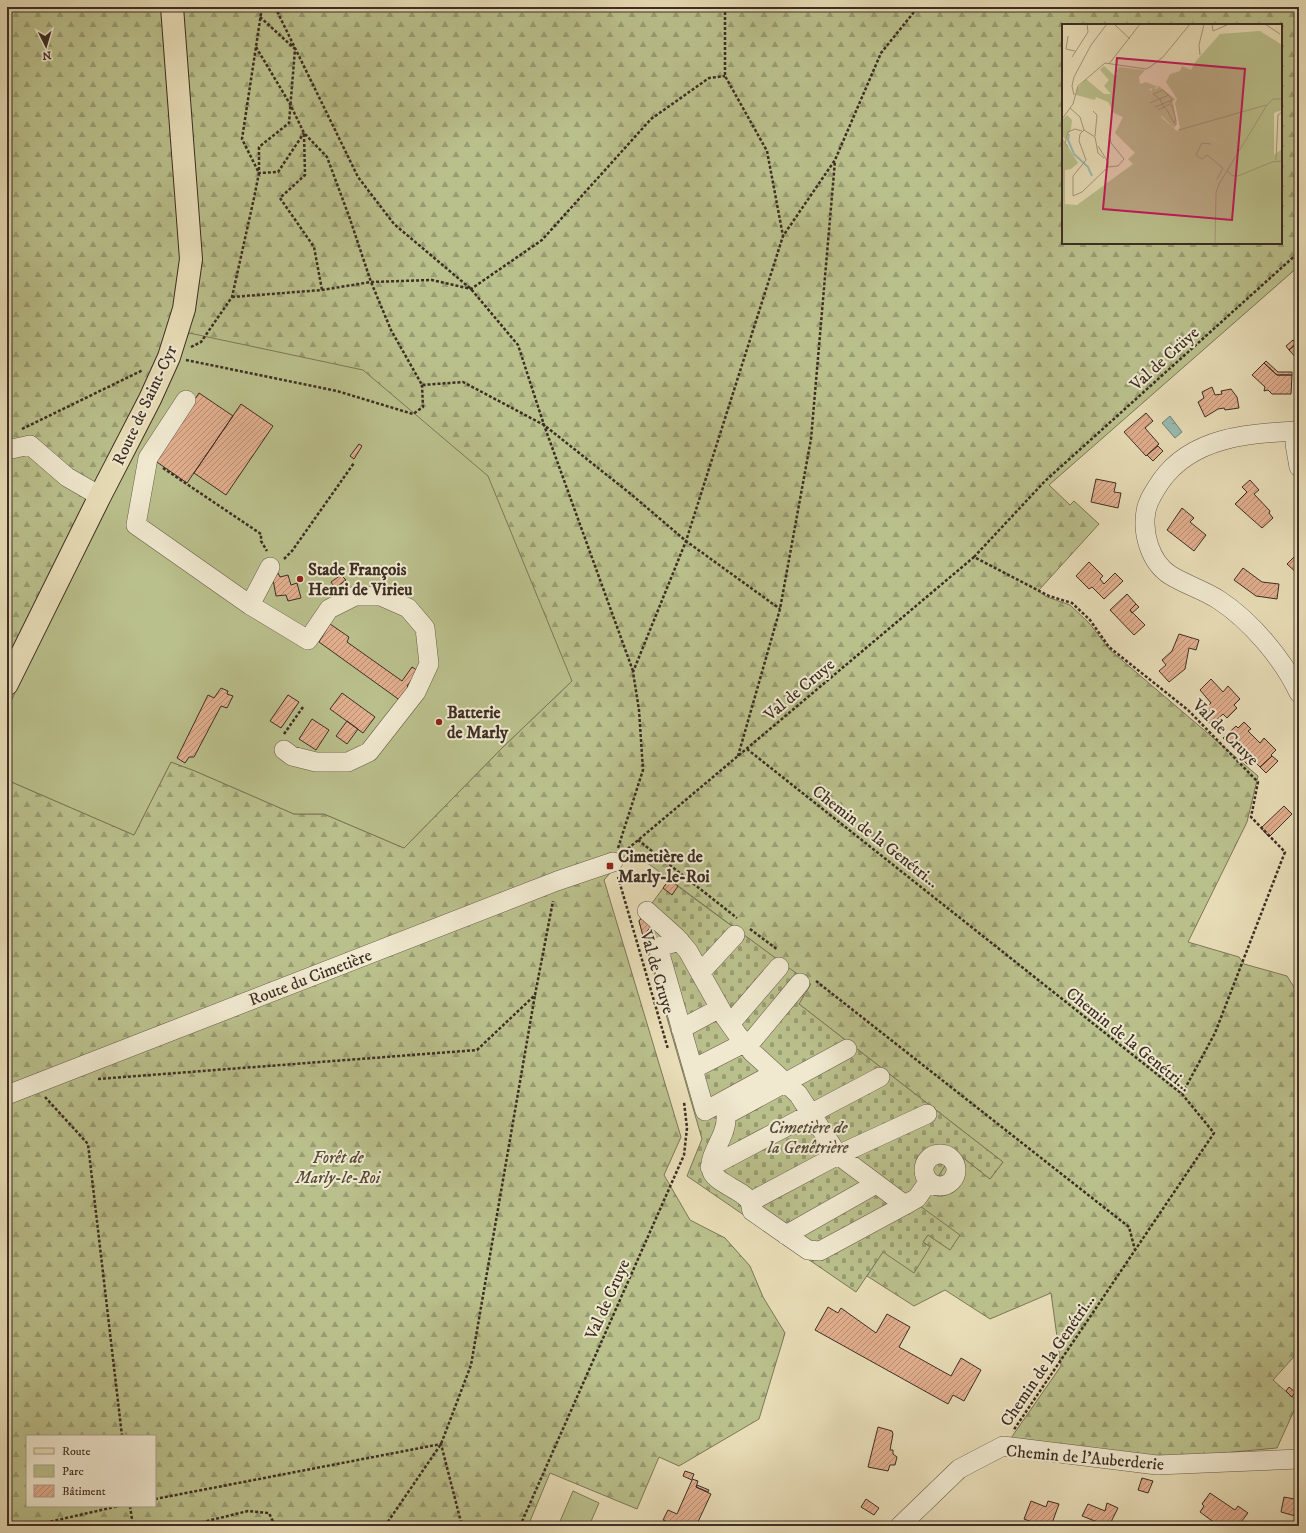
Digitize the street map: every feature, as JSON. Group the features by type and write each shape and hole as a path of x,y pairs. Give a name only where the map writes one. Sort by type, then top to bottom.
{"main road":[{"name":"Route de Saint-Cyr","path":"7,684 170,357 184,309 191,259 172,7"}],"street":[{"path":"186,400 148,458 136,525 250,605 308,640 329,609 355,596 381,596 408,608 425,628 429,664 416,692 369,752 348,762 316,762 292,756 284,750"},
{"path":"1299,468 1294,444 1298,430 1250,434 1219,440 1196,450 1178,463 1163,479 1151,496 1146,510 1145,524 1146,538 1151,553 1159,565 1169,575 1219,600 1257,633 1289,672 1299,693"},
{"path":"7,450 30,446 67,477 100,496"},
{"path":"250,605 270,567"},
{"name":"Route du Cimetière","path":"7,1095 557,882 613,862"},
{"path":"647,911 680,941 730,1024 746,1045 798,1094 812,1113 838,1155 905,1205"},
{"path":"700,973 739,926"},
{"path":"680,941 658,947 705,1111 847,1049"},
{"path":"730,1024 780,960"},
{"path":"693,1069 746,1045 806,980"},
{"path":"681,1029 720,1008"},
{"path":"781,1077 726,1115 724,1132 710,1167 716,1178 738,1191 750,1202 752,1211 808,1250 820,1251 917,1198 929,1181"},
{"path":"710,1167 880,1078"},
{"path":"750,1202 838,1155 926,1114"},
{"path":"786,1234 876,1184"},
{"name":"Chemin de l'Auberderie","path":"900,1526 959,1469 1003,1446 1158,1465 1299,1459"}],"path":[{"path":"274,7 358,177 394,224 471,289 518,345 544,425 633,672 639,710 643,770 613,862"},
{"path":"278,7 278,13"},
{"path":"725,7 725,76 767,150 783,236"},
{"path":"633,672 686,541 783,236 835,160 881,53 918,7"},
{"path":"260,17 295,49"},
{"path":"170,357 337,391 413,414 424,407 422,385 391,330 370,282 350,219 327,157 304,133 290,104 256,47"},
{"path":"295,49 289,123 259,146 259,173 278,172 304,133"},
{"path":"232,297 322,290 370,282 432,280 471,289 542,240 651,119 709,78 725,76"},
{"path":"304,133 306,175 280,198 314,247 322,290"},
{"path":"738,756 780,609 811,439 835,160"},
{"name":"Val de Crüye","path":"1045,482 1299,252"},
{"path":"422,385 463,382 544,425 632,495 686,541 780,609"},
{"path":"148,458 261,534 261,541 269,554 270,567 278,565 292,551 354,463"},
{"name":"Val de Cruye","path":"670,1056 613,862 974,557 1045,482"},
{"name":"Val de Cruye","path":"974,557 1049,596 1072,603 1090,620 1109,647 1188,710 1258,782 1251,817 1285,852 1215,1033 1182,1094"},
{"path":"284,750 284,732 303,707"},
{"name":"Chemin de la Genétri...","path":"747,749 1182,1094 1214,1133 1003,1446"},
{"path":"638,840 780,960"},
{"path":"385,1526 441,1444 472,1365 557,882"},
{"path":"806,980 1129,1227 1135,1250"},
{"path":"96,1079 477,1050 536,995"},
{"path":"33,1085 88,1144 122,1435"},
{"name":"Val de Cruye","path":"520,1526 684,1155 687,1128 684,1101"},
{"path":"156,1499 441,1444"},
{"path":"441,1444 462,1526"},
{"path":"31,1526 115,1507"},
{"path":"130,1507 133,1526"},
{"path":"187,1526 248,1511 269,1513 275,1526"}],"green space":[{"name":"Forêt de Marly-le-Roi","path":"7,7 1299,7 1299,266 1049,485 1070,505 1074,501 1099,524 1038,591 1047,597 1070,605 1089,623 1110,650 1258,776 1247,822 1188,942 1239,957 1244,964 1287,976 1299,995 1299,1351 1273,1380 1298,1402 1277,1448 1158,1459 1011,1438 1061,1366 1051,1293 990,1319 945,1290 914,1306 867,1276 883,1251 930,1247 923,1242 928,1235 950,1250 920,1206 946,1164 956,1152 990,1179 1003,1162 799,1004 810,984 630,850 604,880 681,1137 664,1175 690,1220 725,1238 750,1266 763,1297 785,1333 759,1419 679,1466 659,1457 637,1509 550,1473 528,1526 7,1526 7,780 134,835 171,762 294,814 324,814 404,848 502,748 572,681 7,711"},
{"name":"Stade François Henri de Virieu","path":"189,333 363,370 488,476 572,681 502,748 404,848 324,814 294,814 171,762 134,835 7,780 7,710 84,543 87,544"},
{"name":"Cimetière de la Genêtrière","path":"669,880 811,984 799,1004 1003,1162 990,1179 956,1152 946,1164 920,1206 960,1235 950,1250 928,1235 923,1242 930,1247 914,1273 883,1252 856,1292 687,1176 702,1139 639,921"},
{"path":"573,1491 599,1503 589,1526 558,1526"}],"water":[{"path":"1170,416 1182,432 1175,438 1162,423"}],"building":[{"path":"1293,340 1296,344 1289,350 1286,346"},
{"path":"1299,341 1299,361 1289,350"},
{"path":"1266,361 1278,372 1292,372 1292,375 1277,375 1264,363"},
{"path":"1264,363 1277,375 1292,375 1291,394 1272,394 1268,390 1264,391 1265,387 1252,375"},
{"path":"1212,387 1215,395 1222,394 1221,391 1231,389 1237,397 1239,408 1225,410 1224,408 1218,409 1205,417 1198,402 1204,398 1202,392"},
{"path":"199,393 233,416 187,483 154,460"},
{"path":"241,404 273,426 226,495 194,473"},
{"path":"1146,413 1153,421 1145,428 1159,444 1146,456 1124,432"},
{"path":"359,444 362,446 354,459 350,456"},
{"path":"1158,446 1163,451 1153,461 1147,455"},
{"path":"1096,479 1116,483 1114,492 1121,493 1118,508 1091,502"},
{"path":"1250,480 1259,490 1254,494 1270,511 1269,513 1273,518 1262,528 1235,504 1247,492 1242,487"},
{"path":"1182,508 1194,518 1190,522 1206,535 1194,551 1167,530"},
{"path":"1299,552 1299,575 1287,564"},
{"path":"1089,562 1103,576 1100,579 1104,584 1115,573 1123,581 1104,599 1092,587 1089,589 1076,576"},
{"path":"1243,568 1262,582 1279,584 1277,599 1256,596 1234,580"},
{"path":"278,573 280,577 288,575 291,585 297,583 301,598 288,601 286,595 276,596 272,574"},
{"path":"341,575 346,580 335,588 331,582"},
{"path":"1127,594 1136,604 1130,610 1145,625 1134,635 1110,610"},
{"path":"1136,604 1139,607 1132,613 1130,610"},
{"path":"330,624 349,637 347,642 402,681 412,667 418,671 407,686 410,689 401,701 319,642"},
{"path":"1179,634 1199,640 1196,650 1189,648 1185,669 1169,682 1159,671 1166,665 1162,660 1172,651"},
{"path":"1211,679 1223,692 1228,686 1240,699 1234,705 1237,708 1227,718 1223,714 1211,725 1200,713 1211,703 1200,690"},
{"path":"221,688 228,691 227,694 233,696 227,708 221,706 194,757 189,757 185,763 177,758 208,695 214,698"},
{"path":"342,693 375,717 363,733 330,709"},
{"path":"288,695 299,702 281,728 270,721"},
{"path":"312,719 329,730 316,750 299,739"},
{"path":"347,721 358,729 347,744 336,736"},
{"path":"1244,722 1251,729 1248,731 1260,743 1264,738 1276,750 1260,767 1254,761 1249,766 1243,760 1245,759 1223,738 1236,726 1238,728"},
{"path":"1272,756 1278,761 1266,773 1260,767"},
{"path":"1284,806 1292,814 1269,837 1261,828"},
{"path":"669,880 678,886 672,895 663,888"},
{"path":"643,916 653,924 643,936 639,921"},
{"path":"828,1307 838,1313 841,1308 876,1333 887,1314 910,1327 899,1347 951,1376 961,1358 981,1370 964,1401 953,1395 948,1404 815,1330"},
{"path":"1289,1387 1295,1392 1292,1397 1286,1391"},
{"path":"878,1427 892,1431 893,1434 890,1450 893,1450 893,1454 897,1457 895,1465 890,1465 888,1471 868,1467"},
{"path":"685,1471 694,1474 692,1479 698,1481 696,1487 711,1494 696,1526 680,1526 674,1522 673,1524 663,1520 668,1510 677,1514 692,1480 683,1476"},
{"path":"1142,1478 1153,1481 1148,1493 1138,1490"},
{"path":"697,1485 709,1490 708,1492 696,1487"},
{"path":"1210,1493 1235,1510 1238,1506 1248,1513 1238,1526 1219,1526 1200,1512 1204,1506 1202,1504"},
{"path":"1284,1497 1299,1500 1299,1517 1281,1512"},
{"path":"866,1499 879,1508 874,1515 861,1507"},
{"path":"1031,1501 1046,1507 1048,1501 1059,1504 1051,1526 1043,1526 1024,1519"},
{"path":"1107,1503 1118,1508 1109,1526 1100,1526 1100,1523 1082,1516 1088,1504 1105,1511"}],"place":[{"name":"Stade François Henri de Virieu","path":"300,579"},
{"name":"Batterie de Marly","path":"439,722"},
{"name":"Cimetière de Marly-le-Roi","path":"610,866"}]}
